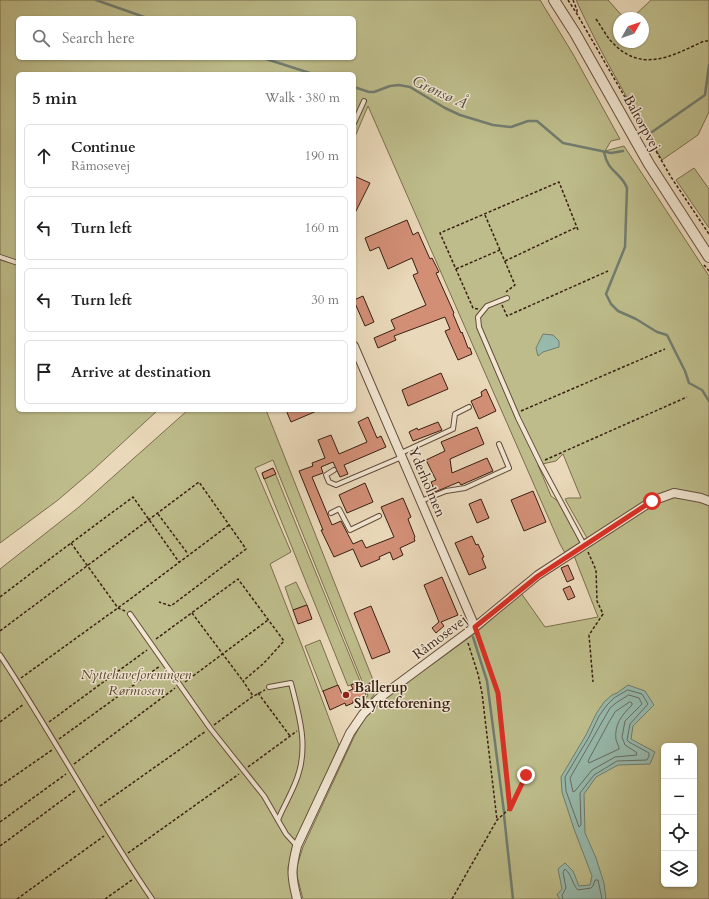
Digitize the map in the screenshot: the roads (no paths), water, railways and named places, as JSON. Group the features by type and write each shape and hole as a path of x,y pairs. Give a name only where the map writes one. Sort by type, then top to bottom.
{"street":[{"name":"Baltorpvej","path":"554,0 575,33 649,164 709,256"},
{"name":"Yderholmen","path":"356,351 475,627"},
{"name":"Råmosevej","path":"297,899 292,881 292,866 297,846 350,733 363,714 378,699 475,627 538,576 652,501 674,493 709,501"}],"lane":[{"path":"356,119 364,102"},
{"path":"0,257 16,262"},
{"path":"507,298 487,306 478,317 479,326 516,413 584,545"},
{"path":"334,470 326,475 329,482 336,485 453,429 455,414 469,407"},
{"path":"421,501 446,491 465,488 509,468 499,444"},
{"path":"331,513 339,509 350,530 379,516"},
{"path":"130,614 210,728 264,796 286,834 297,846"},
{"path":"0,655 123,856 152,899"},
{"path":"269,687 291,683 302,728 303,752 299,773 278,820"}],"water":[{"path":"543,334 553,335 559,341 559,347 543,352 538,356 536,348"},
{"path":"628,685 645,691 654,705 633,726 631,739 655,752 650,764 618,765 596,777 584,794 585,833 596,858 604,883 606,899 560,899 557,895 562,889 558,869 565,863 573,871 579,886 590,885 592,876 562,792 561,777 604,702"}],"waterway":[{"name":"Grønsø Å","path":"96,0 141,16"},
{"name":"Grønsø Å","path":"269,60 307,72"},
{"path":"652,132 705,95 709,65"},
{"name":"Grønsø Å","path":"356,88 374,92 390,86 399,85 410,87 445,108 460,115 493,125 511,127 528,121 537,121 563,143 611,153 623,151"},
{"path":"604,152 608,164 627,188 625,247 606,294 611,304 618,311 636,319 657,332 667,335 685,371 689,383 702,390 709,401"},
{"path":"473,637 487,681 504,812"},
{"path":"504,815 513,899"}],"place":[{"name":"Ballerup Skytteforening","path":"346,695"}],"park label":[{"name":"Nyttehaveforeningen Rørmosen","path":"136,682"}]}
